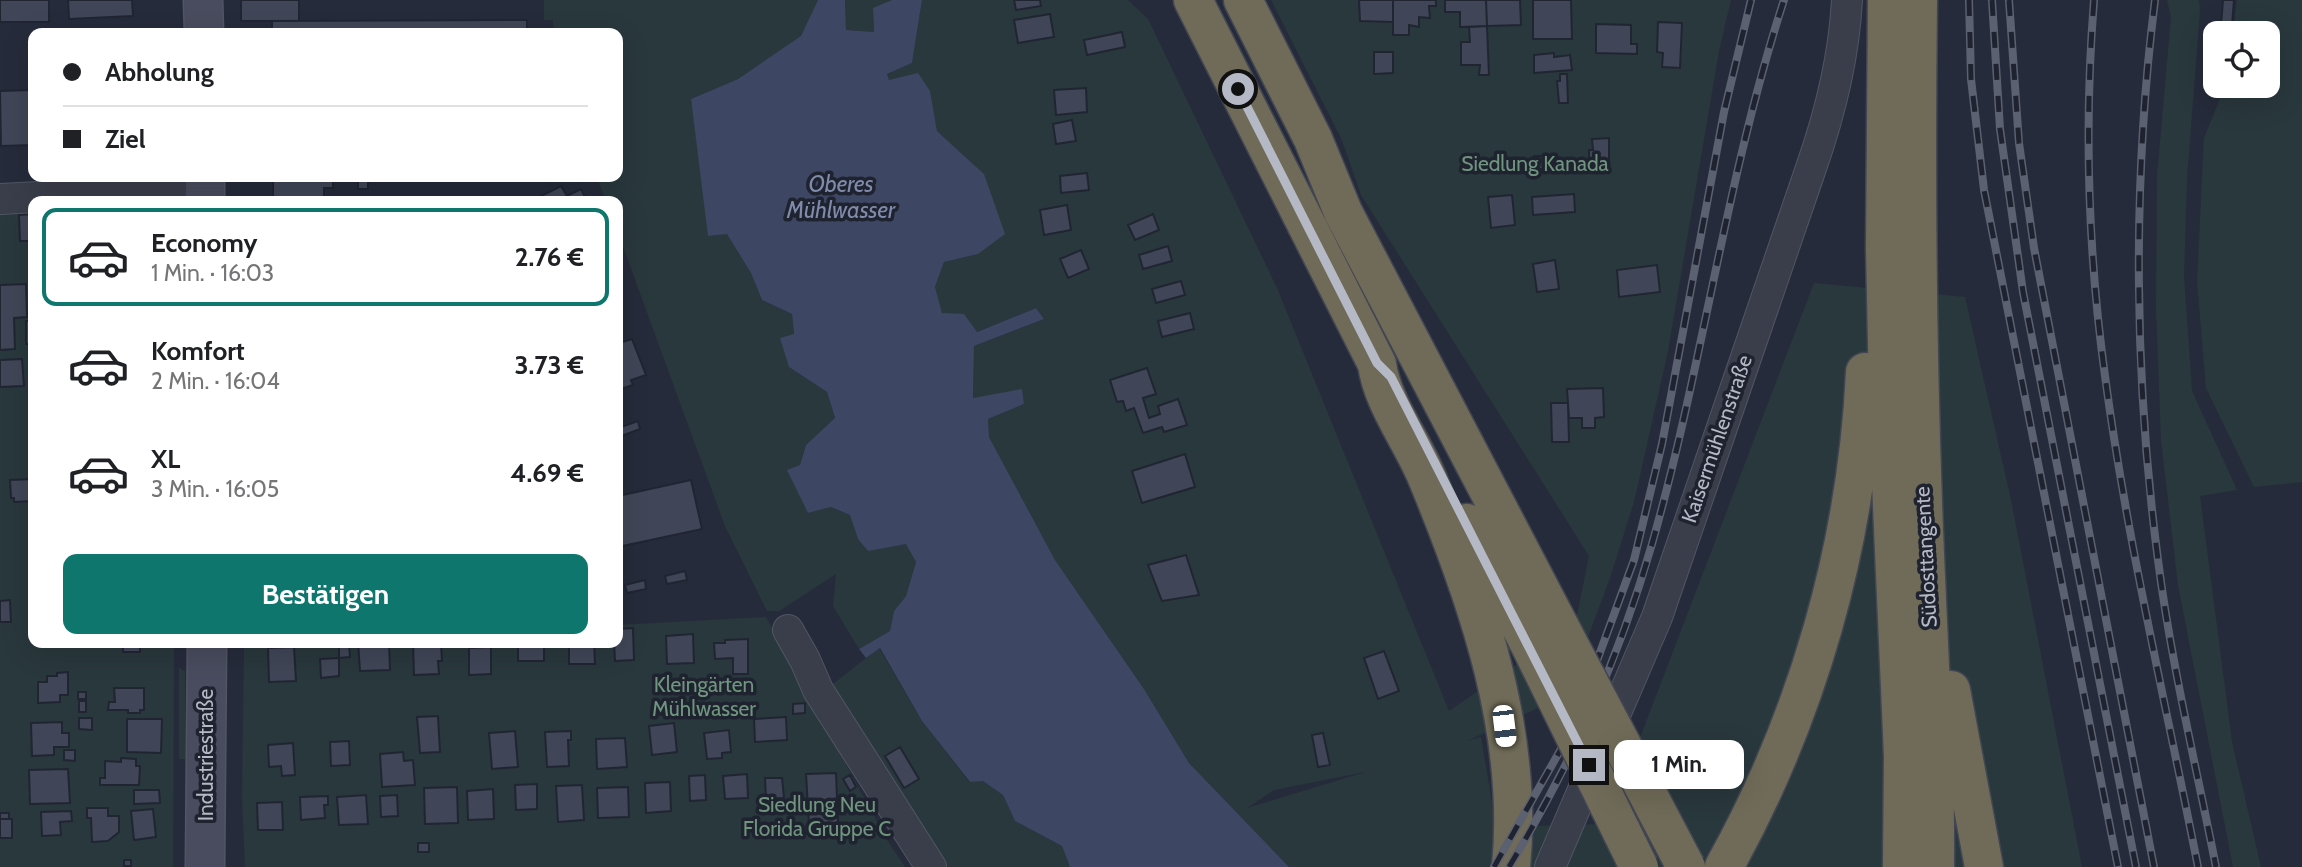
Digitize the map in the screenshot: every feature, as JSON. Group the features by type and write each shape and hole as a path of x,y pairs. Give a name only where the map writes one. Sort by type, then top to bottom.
{"highway":[{"path":"1194,0 1377,363 1391,377 1686,867"},
{"path":"1243,0 1312,139 1343,212 1545,636 1639,867"},
{"path":"1887,0 1890,242"},
{"path":"1724,867 1765,783 1798,702 1824,627 1840,564 1853,498 1890,242 1918,0"},
{"name":"Südosttangente","path":"1890,242 1925,567 1932,680 1935,867"},
{"name":"Südosttangente","path":"1890,242 1889,437 1903,756 1902,867"},
{"path":"1377,363 1379,382 1419,457 1443,514 1491,657 1504,726 1511,786 1511,867"},
{"path":"1925,567 1950,683 1984,867"}],"street":[{"path":"204,0 204,28"},
{"name":"Kaisermühlenstraße","path":"1550,867 1657,617 1822,138 1845,42 1847,0"},
{"path":"75,196 205,189"},
{"path":"0,200 28,198"},
{"path":"788,630 818,690 931,867"},
{"name":"Industriestraße","path":"205,867 207,648"}],"green space":[{"path":"544,0 818,0 802,36 738,79 691,99 709,236 727,233 751,273 762,300 792,314 794,334 789,367 827,392 835,419 806,445 800,465 808,513 831,507 850,515 858,539 907,544 916,562 906,596 894,611 890,631 859,649 833,606 836,574 779,611 767,611 725,526 623,247 623,196 604,196 599,182 623,182 623,28 554,28 553,20 544,20"},
{"path":"845,0 892,0 873,9 874,32 846,30"},
{"name":"Siedlung Kanada","path":"922,0 1128,0 1148,19 1277,288 1449,711 1575,625 1589,556 1361,195 1342,140 1271,0 1731,0 1719,51 1668,351 1634,502 1588,637 1577,690 1467,741 1481,737 1496,827 1607,824 1814,283 1965,297 2011,500 2082,867 1289,867 1189,763 1144,689 1055,560 989,437 988,419 1024,404 1022,390 973,398 974,346 1044,319 1036,308 976,332 942,314 935,287 944,262 978,254 984,174 937,131 930,92 889,80 887,74 912,63","holes":["1367,772 1247,808 1274,790"]},
{"path":"2167,0 2199,0 2187,178 2184,276 2192,391 2237,490 2200,496 2232,742 2261,867 2233,867 2178,585 2161,440 2156,308 2157,177 2171,17"},
{"path":"2237,0 2302,0 2302,482 2254,487 2206,388 2197,281 2204,138 2220,98 2280,98 2280,21 2234,21"},
{"path":"28,208 28,648 174,648 173,867 0,867 0,209"},
{"path":"766,617 887,840 905,867 245,867 242,798 244,648 623,648 623,625"},
{"path":"879,648 922,721 969,782 983,780 1003,795 1015,821 1062,846 1070,867 942,867 829,687"},
{"path":"179,668 185,671 186,759 179,759"}],"water":[{"name":"Oberes Mühlwasser","path":"818,0 845,0 846,30 874,32 873,8 892,0 922,0 912,63 887,74 889,80 918,73 930,91 937,131 984,174 1005,234 978,254 944,262 935,287 942,313 964,314 977,332 1036,308 1044,319 974,346 973,398 1022,389 1024,404 988,419 989,437 1055,560 1144,689 1189,763 1289,867 1070,867 1062,846 1015,821 1003,795 983,781 970,782 922,721 880,648 866,658 859,649 890,631 894,611 906,596 916,562 906,544 868,551 858,539 850,515 831,507 808,513 787,470 800,465 806,445 835,418 827,392 789,367 780,338 794,334 792,314 762,300 751,273 727,234 708,236 691,99 738,79 801,36"}],"building":[{"path":"0,0 49,0 49,22 0,22"},
{"path":"68,0 132,0 133,16 69,19"},
{"path":"241,0 299,0 299,21 241,21"},
{"path":"1014,0 1040,0 1041,6 1016,10"},
{"path":"1359,0 1393,0 1393,22 1360,21"},
{"path":"1393,0 1436,0 1436,6 1429,6 1430,18 1419,17 1419,27 1409,25 1409,35 1393,35"},
{"path":"1445,0 1486,0 1487,26 1460,27 1460,12 1445,12"},
{"path":"1486,0 1520,0 1521,25 1487,26"},
{"path":"1533,0 1571,0 1572,39 1533,39"},
{"path":"2223,0 2234,0 2232,21 2221,21"},
{"path":"1050,14 1054,37 1018,43 1014,20"},
{"path":"527,20 527,28 272,28 272,21"},
{"path":"1658,22 1682,23 1680,68 1662,67 1663,53 1657,52"},
{"path":"1596,24 1631,25 1631,44 1637,44 1637,54 1596,53"},
{"path":"1487,26 1489,75 1479,75 1480,65 1461,65 1461,42 1470,42 1469,27"},
{"path":"1122,32 1125,47 1087,55 1084,40"},
{"path":"1374,52 1393,52 1393,73 1374,74"},
{"path":"1554,53 1554,57 1570,55 1572,70 1534,73 1534,55"},
{"path":"1560,74 1567,74 1568,103 1559,103 1557,81 1560,81"},
{"path":"1086,88 1087,112 1056,115 1054,90"},
{"path":"28,90 28,145 1,146 0,91"},
{"path":"1072,120 1076,141 1056,144 1053,124"},
{"path":"1609,138 1609,161 1589,161 1589,150 1593,150 1592,139"},
{"path":"1534,156 1552,156 1551,169 1534,169"},
{"path":"1087,173 1089,190 1061,193 1060,176"},
{"path":"273,182 333,182 333,188 324,188 324,196 273,196"},
{"path":"358,182 368,182 368,189 358,189"},
{"path":"561,186 567,196 541,196"},
{"path":"581,189 584,196 567,196"},
{"path":"1574,194 1575,212 1533,215 1532,197"},
{"path":"1512,195 1515,225 1491,228 1488,197"},
{"path":"1067,205 1071,230 1044,235 1040,210"},
{"path":"28,214 28,241 20,241 19,215"},
{"path":"1153,214 1159,230 1135,240 1128,225"},
{"path":"1168,246 1172,261 1143,269 1139,255"},
{"path":"1081,250 1089,269 1068,278 1060,259"},
{"path":"1555,260 1559,289 1537,292 1533,264"},
{"path":"1657,265 1660,292 1619,297 1617,270"},
{"path":"1181,281 1185,295 1156,303 1152,289"},
{"path":"26,284 27,317 14,318 15,349 0,350 0,285"},
{"path":"1190,313 1194,329 1162,337 1158,321"},
{"path":"26,321 28,321 28,344"},
{"path":"632,339 646,375 631,380 633,385 623,388 623,342"},
{"path":"22,359 24,386 0,387 0,360"},
{"path":"1147,368 1156,394 1143,398 1149,418 1160,414 1158,406 1178,399 1187,425 1164,432 1162,427 1143,433 1134,408 1126,411 1123,401 1117,402 1110,380"},
{"path":"1603,388 1604,417 1595,418 1595,428 1582,428 1582,418 1569,418 1567,389"},
{"path":"1551,403 1568,403 1569,442 1552,442"},
{"path":"638,421 640,429 623,435 623,426"},
{"path":"1185,454 1195,487 1142,503 1132,471"},
{"path":"28,479 28,501 14,502 14,498 11,498 10,480"},
{"path":"691,480 702,529 623,546 623,495"},
{"path":"1186,555 1199,595 1162,601 1148,565"},
{"path":"685,571 687,580 667,584 665,576"},
{"path":"645,580 646,589 627,593 625,585"},
{"path":"10,600 11,622 0,622 0,601"},
{"path":"633,628 634,660 615,661 614,648 623,648 623,629"},
{"path":"693,634 694,663 667,664 666,636"},
{"path":"748,639 748,674 733,674 733,658 715,659 714,643"},
{"path":"123,648 140,648 140,652 123,652"},
{"path":"268,648 294,648 296,681 269,682"},
{"path":"339,648 349,648 350,657 339,658"},
{"path":"358,648 389,648 390,670 360,671"},
{"path":"413,648 441,648 442,661 438,661 439,674 414,675"},
{"path":"469,648 491,648 491,674 469,675"},
{"path":"518,648 544,648 544,661 518,661"},
{"path":"569,648 594,648 595,664 569,664"},
{"path":"1384,651 1399,691 1378,699 1364,658"},
{"path":"339,658 339,676 321,678 320,659"},
{"path":"68,672 68,695 60,695 60,702 38,703 38,682 47,682 47,676"},
{"path":"114,688 144,688 144,710 140,710 140,713 128,713 128,710 108,710 109,702 115,702"},
{"path":"78,692 86,692 86,699 78,699"},
{"path":"79,701 86,701 86,712 79,712"},
{"path":"805,703 805,713 793,714 793,704"},
{"path":"438,716 440,752 420,753 417,717"},
{"path":"786,717 787,740 755,742 754,719"},
{"path":"79,718 92,718 92,730 79,729"},
{"path":"127,719 162,719 161,753 127,752"},
{"path":"62,722 62,733 69,733 69,747 54,747 54,755 32,756 31,723"},
{"path":"674,723 677,752 652,755 649,726"},
{"path":"729,730 731,752 722,753 722,758 707,759 704,733"},
{"path":"515,731 518,767 492,769 489,733"},
{"path":"571,731 571,740 568,740 569,766 547,767 545,732"},
{"path":"1323,733 1330,765 1318,767 1312,735"},
{"path":"625,738 627,767 597,769 596,739"},
{"path":"349,741 350,765 331,766 330,742"},
{"path":"293,743 295,775 282,776 281,766 269,767 268,745"},
{"path":"900,747 919,779 904,788 885,756"},
{"path":"64,750 75,750 75,761 64,760"},
{"path":"403,752 404,761 413,760 415,785 382,787 380,754"},
{"path":"121,758 136,759 136,766 140,766 139,785 100,785 100,778 105,778 105,761 121,762"},
{"path":"68,769 70,803 30,804 29,770"},
{"path":"836,773 838,823 809,824 806,774"},
{"path":"747,774 748,798 725,799 723,776"},
{"path":"705,775 706,800 690,801 689,776"},
{"path":"850,775 856,787 850,791 843,779"},
{"path":"765,778 782,778 784,798 766,799"},
{"path":"670,782 671,811 646,813 645,783"},
{"path":"537,784 537,809 516,810 515,785"},
{"path":"582,785 584,820 558,822 556,786"},
{"path":"457,787 458,823 425,824 424,788"},
{"path":"628,787 629,817 598,818 597,788"},
{"path":"493,789 494,819 468,820 467,791"},
{"path":"134,790 159,790 160,803 134,804"},
{"path":"366,795 368,824 339,825 337,797"},
{"path":"397,795 398,816 381,817 380,796"},
{"path":"328,796 328,805 324,805 325,818 301,820 300,797"},
{"path":"282,802 283,830 258,830 257,803"},
{"path":"87,808 108,808 108,816 119,816 119,832 108,841 92,842 91,818 87,818"},
{"path":"153,809 156,837 134,840 131,811"},
{"path":"71,811 72,821 60,822 61,835 42,836 41,812"},
{"path":"0,813 9,813 9,819 0,819"},
{"path":"0,819 12,819 12,838 0,838"},
{"path":"418,843 429,843 429,852 418,852"},
{"path":"124,860 131,860 131,866 124,866"}],"railway":[{"path":"1494,867 1561,749 1584,696 1634,560 1662,444 1724,112 1751,0"},
{"path":"1509,867 1573,750 1608,670 1639,587 1670,477 1746,135 1784,0"},
{"path":"1969,0 1971,79 1984,190 2118,867"},
{"path":"1992,0 2000,129 2023,292 2136,867"},
{"path":"2009,0 2019,143 2034,248 2154,867"},
{"path":"2094,0 2089,94 2089,188 2099,329 2124,499 2198,867"},
{"path":"2155,0 2142,139 2140,209 2140,351 2144,421 2163,599 2216,867"}],"route":[{"path":"1238,89 1377,363 1391,377 1589,765"}],"park label":[{"name":"Kleingärten Mühlwasser","path":"704,697"},
{"name":"Siedlung Neu Florida Gruppe C","path":"817,817"}]}
